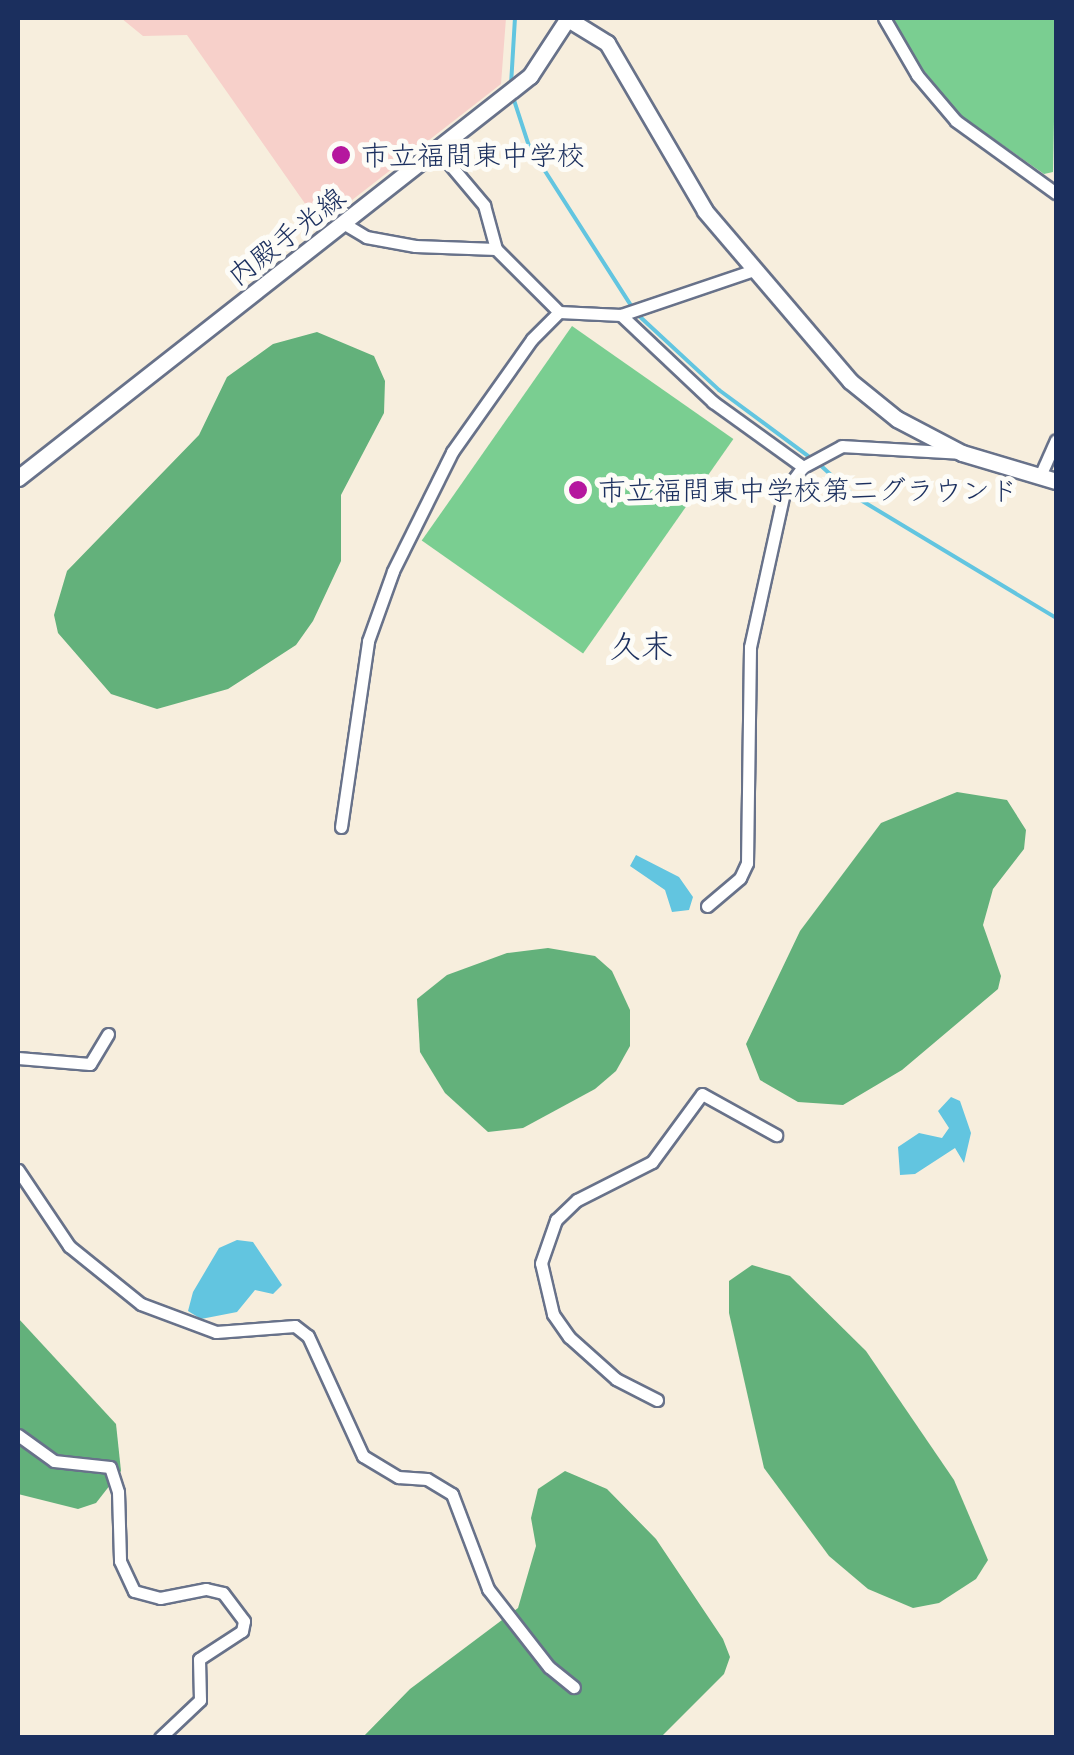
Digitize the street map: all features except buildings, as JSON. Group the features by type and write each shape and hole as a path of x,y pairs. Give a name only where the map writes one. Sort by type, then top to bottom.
{"main road":[{"name":"内殿手光線","path":"18,478 530,76 568,18"},
{"path":"568,18 615,54 682,176 754,270 873,402 962,453 1056,481"}],"street":[{"path":"884,18 916,75 956,121 1056,190"},
{"path":"436,148 484,205 496,249 559,312 622,315 754,270"},
{"path":"342,223 382,240 496,249"},
{"path":"342,827 368,641 393,571 452,452 532,340 559,312"},
{"path":"622,315 713,402 803,468"},
{"path":"1040,476 1056,440"},
{"path":"708,906 740,878 747,863 750,647 784,492 803,468 842,446 962,453"},
{"path":"18,1058 90,1064 108,1034"},
{"path":"656,1400 616,1378 569,1337 553,1314 542,1263 556,1220 576,1200 652,1162 702,1094 776,1135"},
{"path":"18,1170 69,1246 141,1304 216,1332 295,1326 308,1336 364,1456 398,1477 427,1480 452,1494 488,1589 549,1667 574,1688"},
{"path":"18,1435 54,1460 110,1466 118,1492 120,1561 134,1591 160,1598 206,1589 222,1594 244,1621 242,1632 199,1659 200,1700 160,1738"}],"shaded area":[{"name":"市立福間東中学校","path":"121,18 506,18 501,84 320,225 187,35 143,36"}],"green space":[{"path":"893,18 1056,18 1053,172 1044,174 961,116 921,67"},
{"name":"市立福間東中学校第二グラウンド","path":"572,326 733,439 583,654 422,541"},
{"path":"317,332 374,356 385,381 384,413 341,495 341,561 313,621 296,645 228,689 157,709 111,694 58,633 54,615 67,571 199,435 227,377 273,344"},
{"path":"957,792 1007,800 1026,830 1024,849 993,889 983,925 1001,976 998,989 902,1070 843,1105 798,1102 760,1080 746,1044 800,931 881,823"},
{"path":"548,948 595,956 612,971 630,1010 630,1046 616,1071 595,1089 523,1128 488,1132 445,1093 420,1052 417,999 447,975 507,953"},
{"path":"752,1265 790,1276 866,1351 954,1480 988,1560 976,1579 939,1603 913,1608 868,1589 829,1556 764,1468 729,1313 729,1281"},
{"path":"18,1318 116,1424 121,1471 96,1503 78,1509 18,1494"},
{"path":"565,1471 607,1489 656,1539 723,1639 730,1657 724,1674 661,1737 362,1738 410,1689 518,1608 536,1546 531,1518 538,1489"}],"water":[{"path":"636,855 679,877 693,897 689,910 672,912 665,890 630,866"},
{"path":"951,1097 960,1101 971,1133 964,1163 955,1148 915,1174 900,1175 898,1147 919,1133 942,1138 949,1128 938,1111"},
{"path":"237,1240 253,1242 282,1285 273,1294 255,1290 237,1312 201,1319 188,1311 193,1292 219,1248"}],"waterway":[{"path":"511,85 515,18"},
{"path":"512,94 529,146 632,307"},
{"path":"637,314 719,390 811,458"},
{"path":"818,463 854,496 1056,618"}],"place":[{"name":"市立福間東中学校","path":"341,155"},
{"name":"市立福間東中学校第二グラウンド","path":"578,490"}],"district":[{"name":"久末","path":"641,646"}]}
